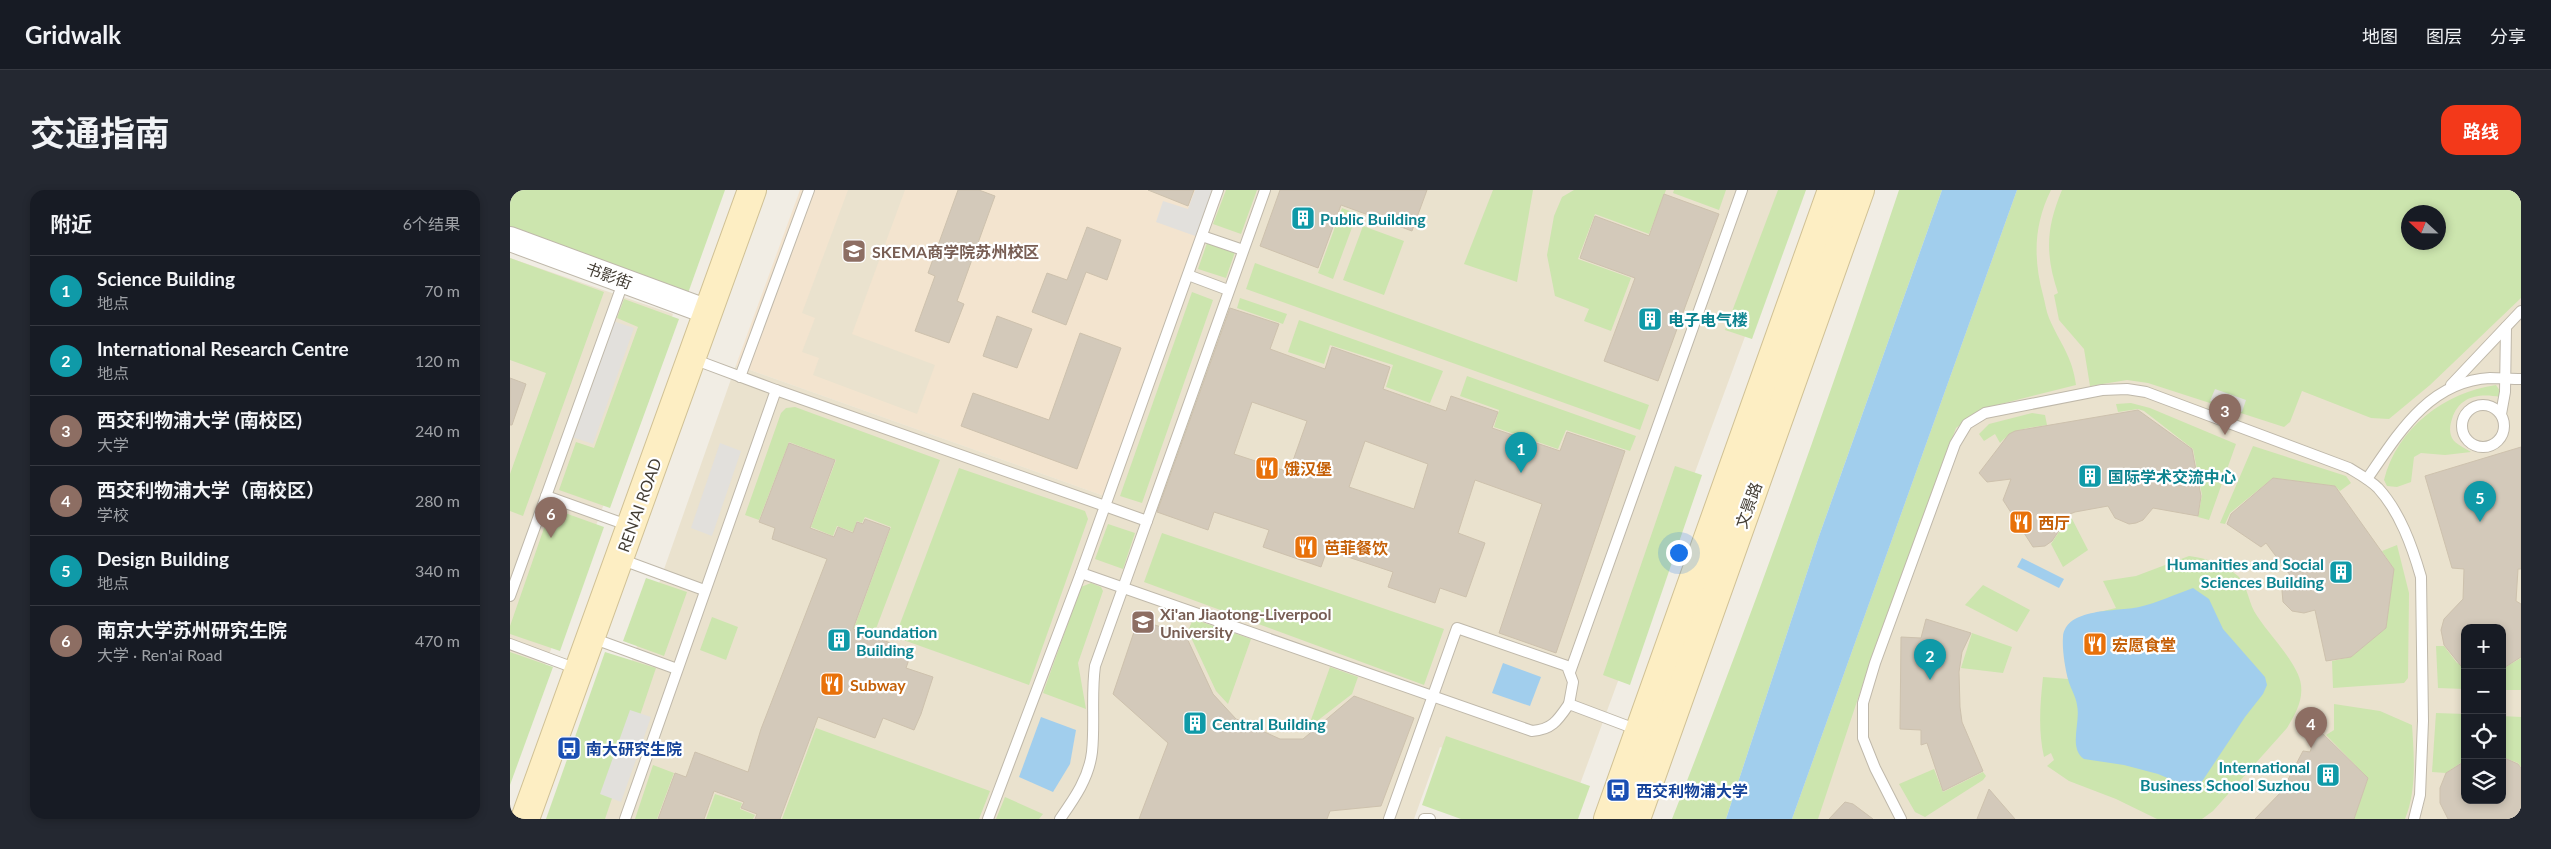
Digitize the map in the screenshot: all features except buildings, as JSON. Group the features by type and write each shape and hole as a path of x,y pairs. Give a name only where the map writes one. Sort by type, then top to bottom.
{"main road":[{"name":"REN'AI ROAD","path":"525,819 752,190"},
{"name":"文景路","path":"1608,819 1832,190"},
{"name":"文景路","path":"1636,819 1860,190"}],"street":[{"name":"书影街","path":"510,239 708,312"}],"lane":[{"path":"740,377 809,190"},
{"path":"988,819 1106,506 1218,190"},
{"path":"1060,819 1076,795 1086,774 1092,754 1092,686 1095,666 1265,190"},
{"path":"1570,672 1742,190"},
{"path":"1202,236 1243,250"},
{"path":"1188,275 1228,290"},
{"path":"510,596 624,280"},
{"path":"2440,394 2521,311"},
{"path":"2501,414 2490,406 2477,406 2470,409 2466,414 2462,427 2467,440 2479,448 2494,446 2503,435 2504,420 2501,414 2505,379 2506,327"},
{"path":"691,359 1147,521"},
{"path":"2367,479 2405,423 2430,399 2462,384 2489,378 2521,379"},
{"path":"1901,819 1875,768 1863,738 1863,703 1875,663 1955,444 1967,424 1985,413 2102,390 2127,388 2146,392 2349,468 2367,479 2378,489 2402,525 2415,554 2421,576 2423,721 2420,795 2414,819"},
{"path":"625,819 704,590 776,390"},
{"path":"546,496 631,527"},
{"path":"619,559 704,590"},
{"path":"1081,573 1123,587 1431,696 1532,732 1545,731 1558,720 1569,704 1573,682 1567,666 1458,628 1431,696 1389,819"},
{"path":"591,637 677,669"},
{"path":"510,644 579,670"},
{"path":"1569,704 1639,730"},
{"path":"1424,819 1430,819"}],"shaded area":[{"path":"800,190 1220,190 1107,497 736,365"},
{"name":"SKEMA商学院苏州校区","path":"848,190 905,190 852,334 935,365 917,414 813,375 819,358 802,352 815,318 802,313"},
{"path":"1195,190 1215,190 1198,237 1156,222 1163,201 1188,209"},
{"name":"Xi'an Jiaotong-Liverpool University","path":"1220,190 1799,190 1576,795 1440,747 1414,819 576,819 736,365 1107,497"},
{"path":"2017,190 2521,190 2521,819 1792,819"},
{"path":"510,258 673,314 510,762"},
{"path":"613,321 634,328 593,444 572,437"},
{"path":"2215,389 2246,400 2242,412 2210,401"},
{"path":"720,443 741,451 712,536 691,528"},
{"path":"630,710 651,717 621,802 600,794"}],"green space":[{"path":"510,190 725,190 687,296 510,230"},
{"path":"1226,190 1257,190 1241,234 1213,224"},
{"path":"1493,190 1533,190 1517,282 1464,264"},
{"path":"1574,190 1666,190 1649,234 1595,214 1578,259 1631,278 1611,331 1584,321 1589,309 1555,296 1547,255 1554,216 1562,197"},
{"path":"1674,190 1726,190 1719,210 1673,193"},
{"path":"1778,190 1806,190 1752,339 1725,330"},
{"path":"1899,190 1942,190 1818,539 1726,819 1672,819 1790,506"},
{"path":"2017,190 2051,190 2038,228 2038,268 2048,315 2069,357 2076,385 1981,409 1956,428 1876,644 1818,819 1792,819"},
{"path":"2062,190 2521,190 2521,298 2430,385 2389,419 2371,418 2302,391 2290,422 2284,427 2148,383 2127,380 2090,386 2084,349 2059,320 2054,295 2058,293 2049,253 2050,229"},
{"path":"1342,208 1357,214 1333,279 1318,273"},
{"path":"1363,226 1404,241 1384,295 1343,280"},
{"path":"1207,243 1235,252 1226,278 1198,269"},
{"path":"510,258 604,292 523,516 510,511 510,474 546,373 510,360"},
{"path":"1255,263 1649,405 1640,430 1246,289"},
{"path":"1192,292 1213,300 1142,503 1120,496"},
{"path":"1240,298 1287,314 1283,324 1237,308"},
{"path":"624,299 679,319 610,508 559,490 576,442 594,448 638,327 617,318"},
{"path":"1299,320 1443,371 1430,403 1386,387 1393,365 1330,345 1324,364 1288,352"},
{"path":"1467,376 1636,436 1630,451 1566,430 1558,449 1494,427 1499,410 1460,396"},
{"path":"2496,385 2500,391 2500,397 2477,396 2471,398 2460,405 2452,419 2450,433 2453,440 2471,452 2445,455 2421,453 2414,457 2411,482 2397,487 2387,486 2384,480 2390,461 2412,429 2426,416 2442,404 2459,395"},
{"path":"2131,403 2150,408 2236,444 2209,520 2198,517 2202,495 2193,449 2144,411 2138,409 2118,412 2116,404"},
{"path":"795,407 940,460 874,634 854,628 891,527 865,517 862,523 857,521 853,532 837,526 833,536 811,527 836,460 789,442 759,520 745,515 781,413 786,408"},
{"path":"2032,413 2045,415 2047,425 2027,428 2010,434 2000,443 1995,434 1984,441 1979,434 1989,424"},
{"path":"2253,446 2346,476 2351,483 2340,491 2335,486 2273,478 2230,513 2225,524 2220,523"},
{"path":"1675,466 1702,475 1630,685 1603,675"},
{"path":"959,468 1085,511 1088,519 1029,685 895,637"},
{"path":"551,508 604,527 560,651 510,634 510,626"},
{"path":"2070,515 2088,550 2063,567 2051,544"},
{"path":"1108,524 1135,533 1123,569 1095,559"},
{"path":"1162,533 1444,629 1424,685 1144,582"},
{"path":"2397,545 2409,593 2408,678 2404,683 2333,688 2332,661 2351,657 2386,628 2394,569 2382,551"},
{"path":"2189,556 2202,558 2221,565 2238,576 2254,611 2288,657 2299,676 2301,697 2287,728 2213,811 2202,819 2157,819 2116,799 2069,781 2047,766 2054,760 2051,753 2044,757 2042,747 2040,717 2043,677 2068,679 2064,635 2067,627 2073,621 2097,612 2116,608 2103,581 2136,576"},
{"path":"646,578 687,592 664,656 623,641"},
{"path":"1091,583 1101,587 1103,591 1078,663 1086,709 1043,693 1081,587"},
{"path":"1983,585 2030,610 2017,632 1965,605"},
{"path":"712,617 738,627 726,660 700,650"},
{"path":"1193,619 1251,639 1228,704 1216,691 1188,631"},
{"path":"1972,633 2012,647 2003,673 1961,668"},
{"path":"2436,646 2444,646 2457,663 2461,664 2461,689 2438,688"},
{"path":"510,652 553,667 510,785"},
{"path":"605,652 656,668 605,819 546,819"},
{"path":"2521,658 2521,690 2506,690 2506,667"},
{"path":"1330,667 1358,677 1352,694 1308,728"},
{"path":"2334,704 2380,711 2412,725 2413,785 2405,819 2354,819 2368,778 2326,735 2334,730"},
{"path":"2436,713 2461,714 2461,763 2446,773 2432,772"},
{"path":"2506,716 2521,717 2521,767 2518,763 2506,758"},
{"path":"816,728 990,791 979,819 782,819"},
{"path":"1446,736 1590,786 1578,819 1461,819 1422,805"},
{"path":"653,765 674,773 657,819 635,819"},
{"path":"1934,769 1943,792 1983,772 1986,776 1983,780 1925,817 1915,812 1899,784"},
{"path":"715,794 742,803 740,809 755,815 753,819 706,819"},
{"path":"1005,797 1043,814 1039,819 996,819"}],"water":[{"path":"1942,190 2017,190 1792,819 1726,819 1818,539"},
{"path":"2022,558 2064,579 2059,588 2017,567"},
{"path":"2193,588 2209,599 2223,629 2265,677 2267,685 2263,694 2245,717 2199,786 2194,789 2158,774 2124,765 2084,759 2079,754 2077,748 2077,705 2069,682 2064,658 2063,637 2066,627 2073,620 2083,616 2139,607"},
{"path":"1503,663 1541,677 1530,706 1492,693"},
{"path":"1041,717 1076,730 1070,764 1053,792 1019,777"}],"place":[{"name":"Public Building","path":"1303,218"},
{"name":"SKEMA商学院苏州校区","path":"854,251"},
{"name":"电子电气楼","path":"1650,319"},
{"name":"西交利物浦大学 (南校区)","path":"2225,435"},
{"name":"饿汉堡","path":"1267,468"},
{"name":"Science Building","path":"1521,473"},
{"name":"国际学术交流中心","path":"2090,476"},
{"name":"西厅","path":"2021,522"},
{"name":"Design Building","path":"2480,522"},
{"name":"南京大学苏州研究生院","path":"551,538"},
{"name":"芭菲餐饮","path":"1306,547"},
{"name":"Humanities and Social Sciences Building","path":"2341,572"},
{"name":"Xi'an Jiaotong-Liverpool University","path":"1143,622"},
{"name":"Foundation Building","path":"839,640"},
{"name":"宏愿食堂","path":"2095,644"},
{"name":"International Research Centre","path":"1930,680"},
{"name":"Subway","path":"832,684"},
{"name":"Central Building","path":"1195,723"},
{"name":"南大研究生院","path":"569,748"},
{"name":"西交利物浦大学（南校区）","path":"2311,748"},
{"name":"International Business School Suzhou","path":"2328,775"},
{"name":"西交利物浦大学","path":"1618,790"}]}
